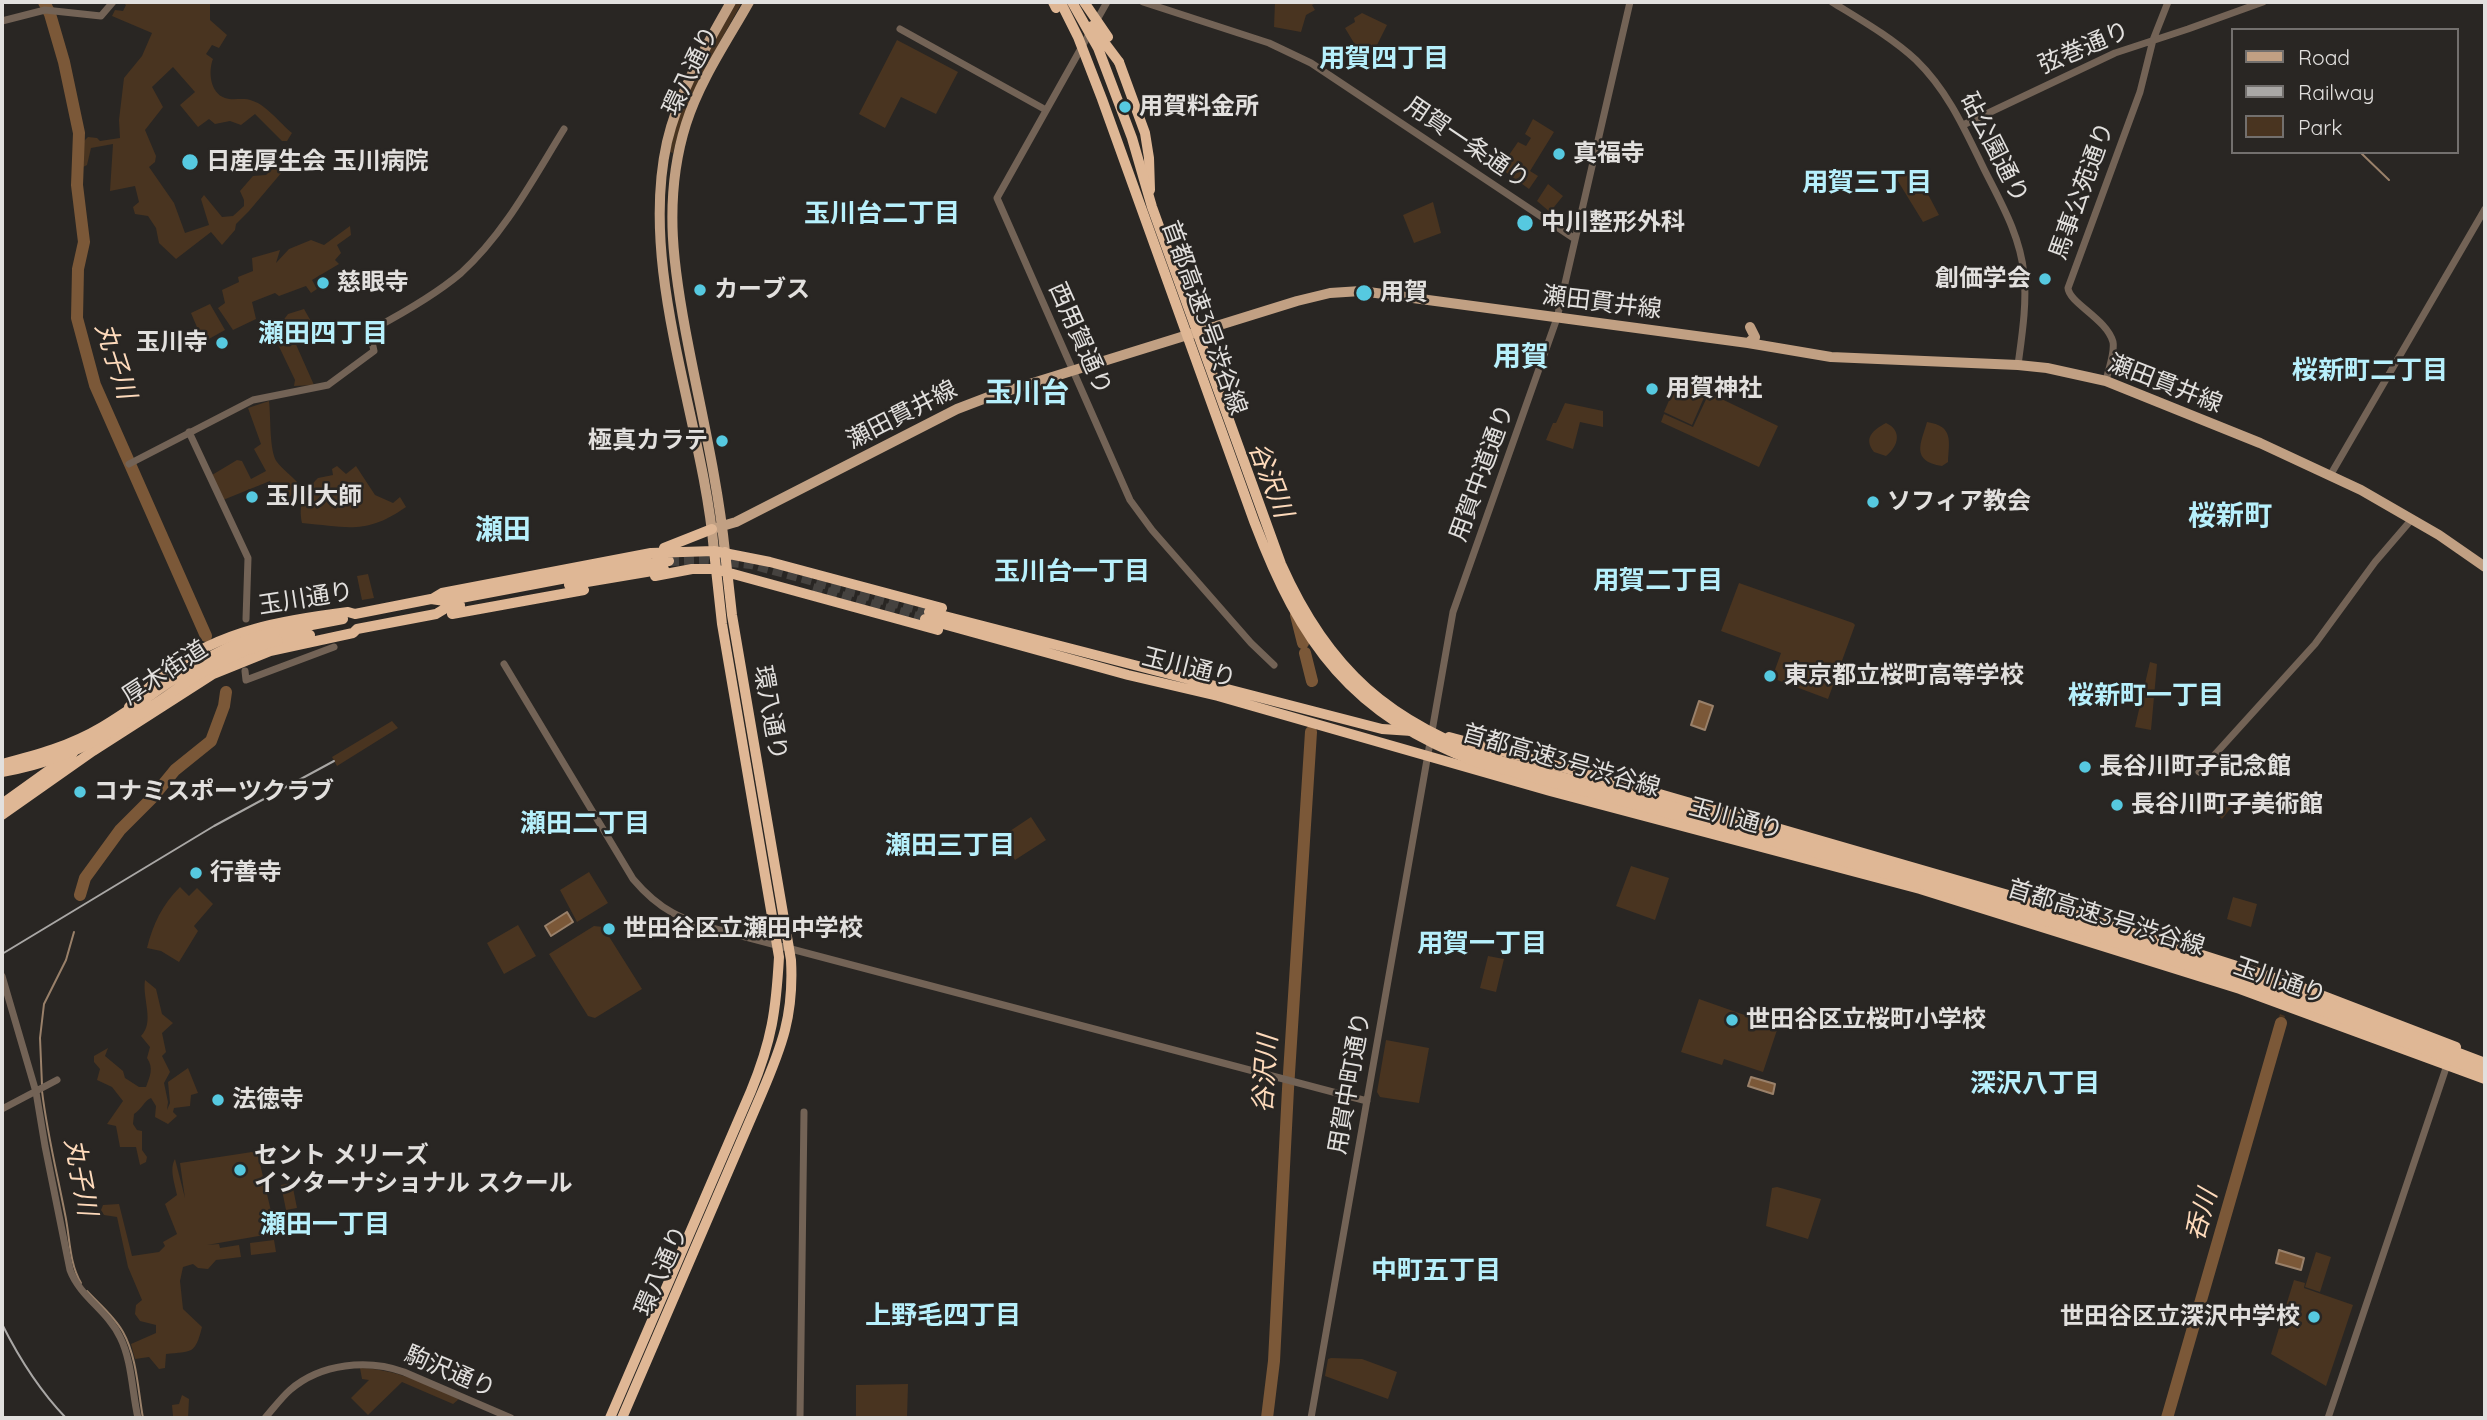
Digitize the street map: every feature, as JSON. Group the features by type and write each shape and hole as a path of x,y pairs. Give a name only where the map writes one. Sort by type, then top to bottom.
{"highway":[{"path":"1053,2 1102,99"},
{"name":"首都高速3号渋谷線","path":"1061,2 1102,99 1254,521 1282,588 1305,631 1326,659 1351,686 1390,718 1433,744 1479,763 1813,852 2076,930 2283,995 2485,1073"},
{"path":"1072,2 1119,62"},
{"name":"首都高速3号渋谷線","path":"1072,2 1102,59 1132,138 1152,207 1290,585 1312,625 1340,662 1368,690 1408,720 1458,745 1501,761 1815,844 2233,970 2332,1004 2485,1063"},
{"path":"1084,2 1104,29 1145,133 1152,207"},
{"path":"431,599 442,593 651,553 717,527"},
{"path":"671,563 720,552 770,562 940,608 1004,636"},
{"name":"環八通り","path":"622,1418 724,1167 770,1039 778,989 777,945 722,624 720,552"},
{"path":"651,553 671,563 721,570 987,642 1004,636"},
{"path":"765,583 760,570 770,562"},
{"name":"玉川通り","path":"2,804 98,736 163,675 200,650 260,626 348,612 355,614 431,599 445,601 629,566 671,563"},
{"name":"玉川通り","path":"2,815 93,751 213,674 270,651 353,633 357,629 461,612 671,563"},
{"name":"環八通り","path":"610,1418 785,1034 792,988 789,948 729,594 721,570"},
{"path":"729,594 734,583 745,577"},
{"name":"厚木街道","path":"2,772 39,764 90,744 120,727 206,668 242,651 277,637 355,614"},
{"name":"玉川通り","path":"927,616 1382,729 1431,732 1653,791 2067,912 2312,990 2485,1058"},
{"name":"厚木街道","path":"2,764 43,754 85,737 201,660 242,642 352,627 357,629"},
{"name":"玉川通り","path":"1004,636 1537,787 1860,872 1973,905 2240,989 2485,1079"}],"main road":[{"name":"環八通り","path":"717,527 664,280 659,205 665,153 680,100 696,64 731,2"},
{"name":"環八通り","path":"720,552 673,263 671,198 680,146 693,104 749,2"},
{"name":"瀬田貫井線","path":"717,527 736,522 990,396 1330,293 1371,292 1748,343 1831,357 2018,365 2047,368 2106,381 2331,474 2412,519 2485,567"},
{"path":"1748,343 1755,337 1750,327"}],"street":[{"path":"2,21 45,10 101,16 113,2"},
{"name":"西用賀通り","path":"1107,2 997,198 1137,512 1273,665"},
{"name":"用賀一条通り","path":"1143,2 1269,43 1311,63 1575,239"},
{"name":"用賀中道通り","path":"1428,754 1453,612 1557,318 1630,2"},
{"name":"砧公園通り","path":"1832,2 1912,56 1941,89 1963,125 2011,222 2022,260 2025,299 2018,365"},
{"name":"馬事公苑通り","path":"2106,381 2113,351 2111,338 2100,321 2071,297 2068,288 2140,92 2153,40 2168,2"},
{"name":"弦巻通り","path":"1963,125 2115,53 2263,2"},
{"path":"900,29 1046,110"},
{"path":"132,463 253,400 328,385 374,351 372,342 375,328 438,291 478,255 526,194 564,129"},
{"path":"2331,474 2485,209"},
{"path":"189,432 248,558 246,619"},
{"path":"2199,772 2309,650 2412,519"},
{"path":"245,671 246,680 334,647"},
{"path":"504,664 633,878 652,900 685,920 1367,1101"},
{"name":"用賀中町通り","path":"1311,1418 1428,754"},
{"path":"2,976 36,1091 70,1270 79,1288 120,1335 127,1357 138,1418"},
{"path":"2328,1418 2447,1065"},
{"path":"2,1109 57,1080"},
{"path":"800,1418 804,1112"},
{"name":"駒沢通り","path":"265,1418 290,1390 301,1382 335,1368 370,1365 387,1366 404,1372 511,1418"}],"green space":[{"path":"122,2 210,2 210,20 227,35 219,48 212,45 206,54 213,59 213,87 225,98 246,99 258,103 292,133 287,141 282,141 255,114 241,125 230,121 215,124 209,119 198,127 180,105 195,92 173,67 152,87 163,107 145,130 156,156 155,162 149,167 174,203 185,233 209,225 201,199 204,195 222,217 233,216 244,206 240,191 253,176 266,175 276,165 282,172 236,224 235,230 222,245 211,232 176,259 159,243 156,228 148,216 135,214 133,207 139,202 135,186 110,191 113,144 91,148 87,165 83,167 84,141 88,137 100,141 120,138 119,120 124,78 142,56 152,33 112,16 115,10 123,11 126,5"},
{"path":"737,2 742,2 703,75 686,113 673,153 670,152 688,93"},
{"path":"1275,2 1318,2 1312,5 1315,10 1306,15 1301,32 1274,27"},
{"path":"1362,13 1387,25 1377,45 1360,53 1345,28 1355,22 1354,18"},
{"path":"897,40 958,72 936,114 901,97 885,128 859,114"},
{"path":"1533,119 1554,132 1530,171 1538,176 1529,189 1500,168 1518,142 1526,146 1531,138 1525,134"},
{"path":"1914,168 1939,215 1923,222 1896,178"},
{"path":"1548,184 1563,196 1550,212 1537,201"},
{"path":"1433,202 1441,233 1414,243 1403,215"},
{"path":"350,226 351,235 337,245 341,253 335,260 339,264 312,280 317,289 311,293 306,286 252,302 256,319 233,330 218,308 225,303 222,290 239,282 238,277 253,271 252,258 280,250 276,263 289,249 311,240 324,245"},
{"path":"210,304 225,330 207,340 206,337 202,339 191,313"},
{"path":"304,309 312,323 309,331 294,340 314,385 294,386 295,380 273,334 288,314"},
{"path":"1678,380 1706,393 1692,425 1664,412"},
{"path":"1709,393 1778,426 1759,467 1661,422 1664,414 1693,427"},
{"path":"269,401 274,457 297,482 295,492 289,497 279,497 270,481 223,500 212,475 237,460 242,461 251,479 266,471 254,449 261,444 248,408"},
{"path":"1565,403 1603,411 1603,427 1580,422 1573,449 1546,440"},
{"path":"1927,422 1942,427 1948,436 1948,462 1942,466 1925,460 1920,450"},
{"path":"1886,423 1895,430 1897,438 1894,448 1886,456 1874,452 1869,443 1871,435"},
{"path":"337,466 346,474 356,466 375,495 393,503 400,497 406,507 379,522 356,527 302,523 302,504 309,488 318,478 333,475 332,469"},
{"path":"368,574 374,598 362,600 357,576"},
{"path":"1739,583 1855,625 1828,699 1772,678 1781,653 1721,631"},
{"path":"2150,662 2157,664 2151,730 2135,727"},
{"path":"392,721 398,728 337,766 332,757"},
{"path":"2221,792 2234,804 2222,819 2209,806"},
{"path":"1031,817 1046,840 1015,860 1001,837"},
{"path":"1631,866 1669,878 1655,920 1616,906"},
{"path":"589,872 608,903 577,922 560,890"},
{"path":"180,887 189,896 197,888 213,904 194,926 198,931 179,962 161,951 147,948 159,915"},
{"path":"2233,897 2257,904 2251,927 2227,919"},
{"path":"518,925 536,956 504,974 487,943"},
{"path":"594,926 603,927 642,989 595,1018 588,1016 549,954"},
{"path":"1488,956 1504,959 1496,992 1480,988"},
{"path":"145,980 156,989 162,1014 173,1023 162,1033 166,1052 162,1056 170,1072 164,1083 167,1110 170,1103 168,1082 188,1068 198,1093 191,1095 190,1106 174,1108 173,1112 177,1116 168,1124 155,1117 156,1106 151,1098 134,1114 133,1124 137,1130 142,1131 142,1150 147,1157 146,1162 140,1165 136,1147 120,1147 116,1126 107,1124 123,1101 112,1087 97,1080 100,1069 94,1062 94,1056 108,1048 105,1056 123,1071 125,1078 139,1087 146,1087 151,1069 147,1058 150,1047 141,1036 148,1017"},
{"path":"1699,999 1753,1018 1753,1022 1777,1030 1763,1072 1724,1059 1722,1065 1681,1052"},
{"path":"2280,1014 2285,1016 2198,1317 2192,1315"},
{"path":"1386,1040 1429,1048 1419,1103 1380,1097 1377,1092"},
{"path":"252,1152 258,1155 276,1233 207,1245 219,1244 220,1248 239,1245 241,1257 216,1260 208,1269 198,1268 193,1264 183,1267 180,1281 183,1309 202,1327 197,1343 187,1352 166,1354 165,1368 159,1369 149,1357 135,1359 131,1344 156,1333 156,1325 140,1321 135,1314 136,1305 142,1300 128,1267 117,1217 104,1215 101,1210 103,1205 119,1204 132,1256 159,1252 165,1246 163,1242 177,1234 165,1204 177,1195 172,1172 175,1159 185,1198 180,1163"},
{"path":"292,1183 297,1208 286,1210 281,1185"},
{"path":"1772,1188 1821,1199 1808,1239 1766,1226"},
{"path":"308,1221 310,1232 286,1237 284,1225"},
{"path":"274,1240 276,1252 251,1255 250,1243"},
{"path":"2316,1252 2331,1257 2320,1292 2305,1287"},
{"path":"2294,1280 2305,1283 2304,1288 2353,1305 2326,1386 2271,1354"},
{"path":"2187,1332 2193,1335 2169,1418 2162,1418"},
{"path":"1328,1359 1362,1359 1397,1372 1388,1399 1325,1376"},
{"path":"360,1368 398,1374 459,1399 453,1404 402,1382 368,1415 351,1398 369,1380 362,1379"},
{"path":"908,1384 907,1418 856,1418 856,1385"},
{"path":"182,1395 189,1399 188,1418 171,1418 172,1405 179,1404"}],"shaded area":[{"path":"1699,701 1713,706 1705,730 1691,725"},
{"path":"567,912 573,922 551,936 545,926"},
{"path":"1751,1077 1775,1084 1773,1094 1748,1086"},
{"path":"2279,1250 2304,1258 2301,1270 2276,1263"}],"waterway":[{"name":"丸子川","path":"44,2 64,62 79,133 77,185 84,242 78,269 77,318 95,385 206,636"},
{"path":"2362,154 2389,180"},
{"name":"谷沢川","path":"1296,615 1303,643"},
{"name":"谷沢川","path":"1305,653 1312,681"},
{"path":"80,895 85,878 120,830 175,770 211,741 224,706 226,692"},
{"name":"谷沢川","path":"1267,1418 1274,1361 1311,732"},
{"name":"丸子川","path":"42,1085 40,1038 44,1004 66,960 74,932"},
{"name":"呑川","path":"2167,1418 2281,1023"},
{"name":"丸子川","path":"42,1091 72,1258 81,1283"},
{"name":"丸子川","path":"87,1291 115,1321 128,1342 143,1418"}],"tunnel":[{"path":"669,561 708,560 751,564 929,612"},
{"path":"813,588 925,619"}],"railway":[{"path":"2,954 214,826 334,761"},
{"path":"2,1324 30,1373 66,1418"}],"place":[{"name":"用賀料金所","path":"1125,107"},
{"name":"真福寺","path":"1559,154"},
{"name":"日産厚生会 玉川病院","path":"190,162"},
{"name":"中川整形外科","path":"1525,223"},
{"name":"創価学会","path":"2045,279"},
{"name":"慈眼寺","path":"323,283"},
{"name":"カーブス","path":"700,290"},
{"name":"用賀","path":"1364,293"},
{"name":"玉川寺","path":"222,343"},
{"name":"用賀神社","path":"1652,389"},
{"name":"極真カラテ","path":"722,441"},
{"name":"玉川大師","path":"252,497"},
{"name":"ソフィア教会","path":"1873,502"},
{"name":"東京都立桜町高等学校","path":"1770,676"},
{"name":"長谷川町子記念館","path":"2085,767"},
{"name":"コナミスポーツクラブ","path":"80,792"},
{"name":"長谷川町子美術館","path":"2117,805"},
{"name":"行善寺","path":"196,873"},
{"name":"世田谷区立瀬田中学校","path":"609,929"},
{"name":"世田谷区立桜町小学校","path":"1732,1020"},
{"name":"法徳寺","path":"218,1100"},
{"name":"セント メリーズ インターナショナル スクール","path":"240,1170"},
{"name":"世田谷区立深沢中学校","path":"2314,1317"}],"district":[{"name":"用賀四丁目","path":"1384,59"},
{"name":"用賀三丁目","path":"1867,183"},
{"name":"玉川台二丁目","path":"882,214"},
{"name":"瀬田四丁目","path":"323,334"},
{"name":"用賀","path":"1521,358"},
{"name":"桜新町二丁目","path":"2370,371"},
{"name":"玉川台","path":"1027,394"},
{"name":"桜新町","path":"2230,517"},
{"name":"瀬田","path":"503,531"},
{"name":"玉川台一丁目","path":"1072,572"},
{"name":"用賀二丁目","path":"1658,581"},
{"name":"桜新町一丁目","path":"2146,696"},
{"name":"瀬田二丁目","path":"585,824"},
{"name":"瀬田三丁目","path":"950,846"},
{"name":"用賀一丁目","path":"1482,944"},
{"name":"深沢八丁目","path":"2035,1084"},
{"name":"瀬田一丁目","path":"325,1225"},
{"name":"中町五丁目","path":"1436,1271"},
{"name":"上野毛四丁目","path":"943,1316"}]}
